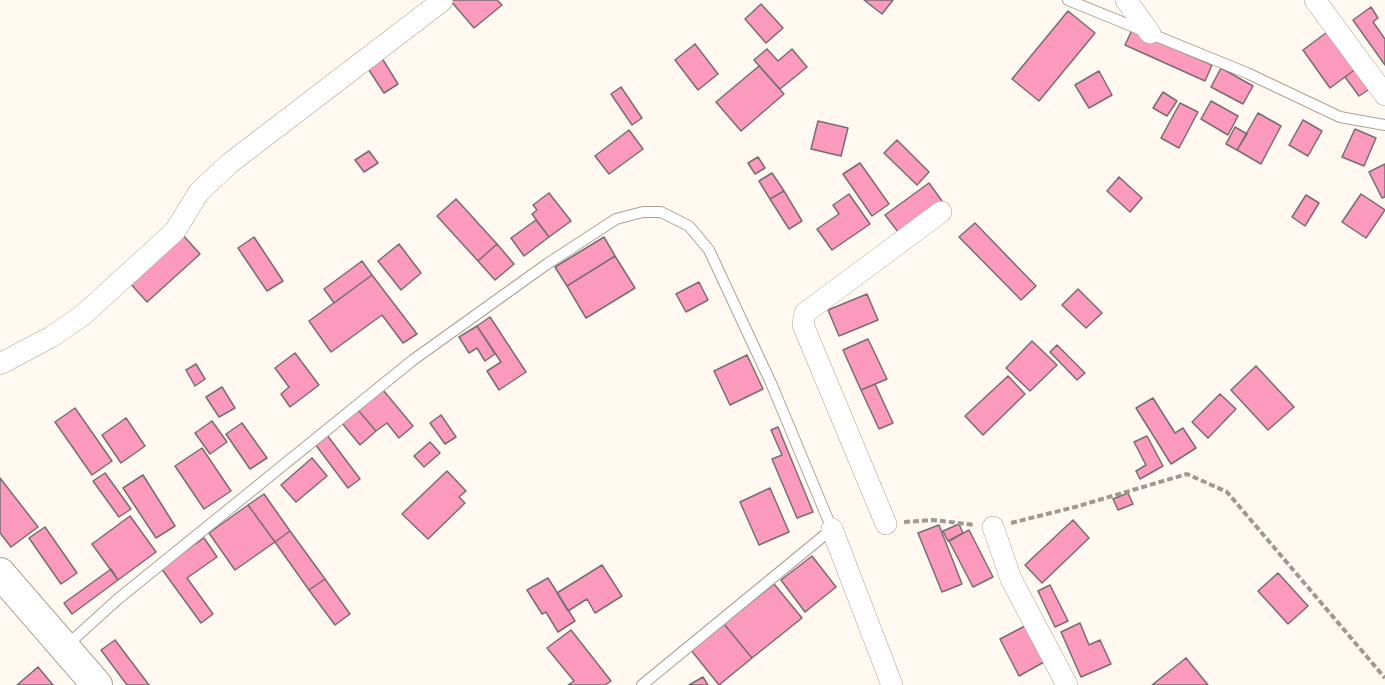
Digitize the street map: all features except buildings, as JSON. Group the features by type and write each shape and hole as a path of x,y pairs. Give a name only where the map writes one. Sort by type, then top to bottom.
{"street":[{"path":"1126,0 1150,33"},
{"path":"1315,0 1385,94"},
{"path":"0,364 51,337 83,315 176,231 199,192 230,163 442,1"},
{"path":"886,524 803,325 805,313 941,212"},
{"path":"993,527 1011,579 1067,685"},
{"path":"832,529 892,685"},
{"path":"0,573 97,685"}],"lane":[{"path":"1068,0 1247,73 1340,117 1385,125"},
{"path":"66,647 118,599 413,360 547,264 616,219 643,212 661,212 689,226 709,250 771,383 832,529 642,685"}],"path":[{"path":"886,524 933,520 993,527 1075,507 1187,474 1227,492 1385,678"}]}
